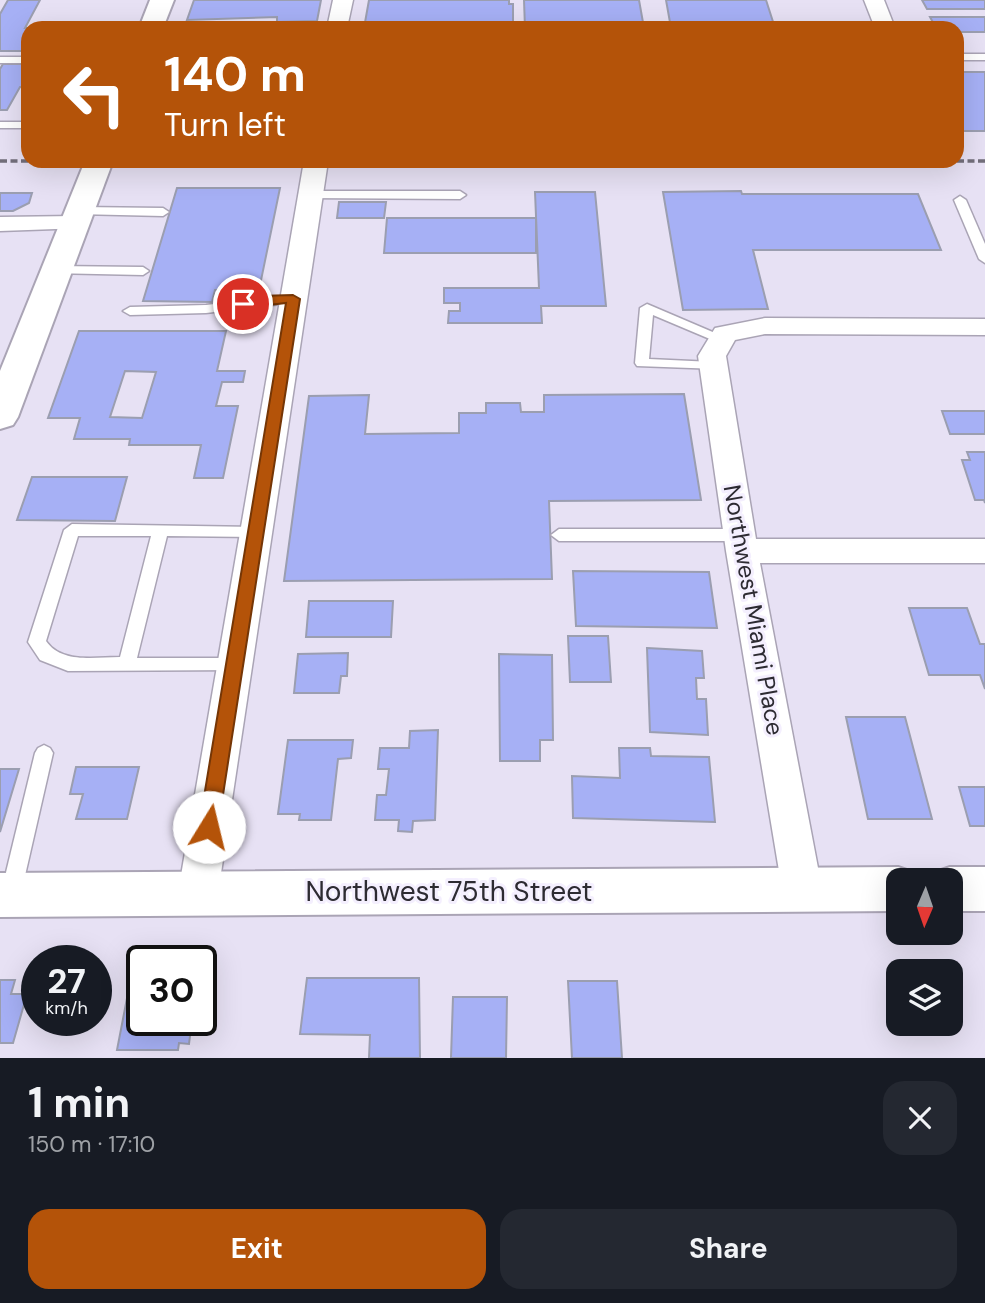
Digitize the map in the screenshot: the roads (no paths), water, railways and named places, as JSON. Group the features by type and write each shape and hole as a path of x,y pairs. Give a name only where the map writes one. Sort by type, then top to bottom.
{"street":[{"path":"154,21 162,0"},
{"path":"338,21 342,0"},
{"path":"874,0 883,21"},
{"path":"0,416 96,168"},
{"path":"198,893 315,168"},
{"path":"0,223 77,217"},
{"path":"720,346 765,326 985,327"},
{"name":"Northwest Miami Place","path":"720,346 741,543 802,889"},
{"path":"741,543 985,551"},
{"name":"Northwest 75th Street","path":"5,895 886,889"},
{"path":"963,889 985,889"}],"lane":[{"path":"964,57 985,57"},
{"path":"0,60 21,60"},
{"path":"0,125 21,125"},
{"path":"310,195 460,195"},
{"path":"960,200 985,259"},
{"path":"77,217 163,212"},
{"path":"55,270 143,271"},
{"path":"130,311 216,308 258,300 293,299"},
{"path":"647,308 720,346 642,363 647,308"},
{"path":"234,666 68,664 46,655 37,642 72,530 256,531"},
{"path":"127,664 160,531"},
{"path":"559,534 741,543"},
{"path":"5,895 44,753"}],"railway":[{"path":"0,161 21,161"},
{"path":"964,161 985,161"}]}
